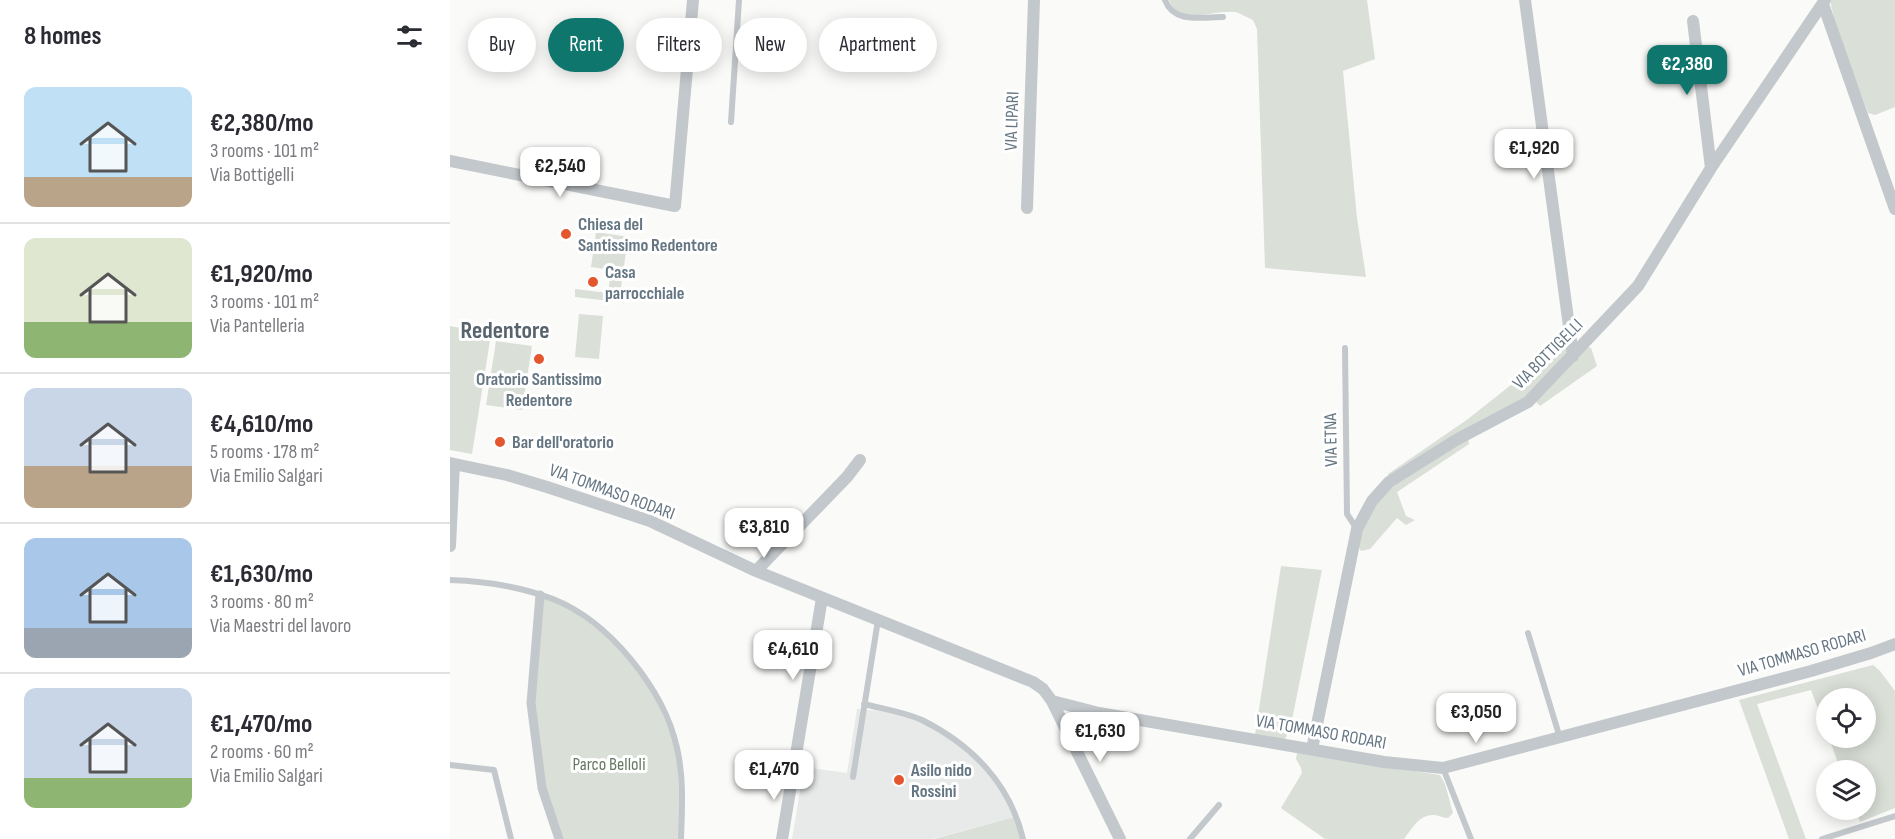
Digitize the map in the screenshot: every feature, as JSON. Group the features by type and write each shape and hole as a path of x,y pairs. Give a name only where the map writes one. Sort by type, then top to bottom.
{"street":[{"path":"450,161 675,206 693,0"},
{"name":"VIA LIPARI","path":"1027,208 1034,0"},
{"path":"1525,0 1573,356"},
{"path":"1824,2 1895,209"},
{"name":"VIA BOTTIGELLI","path":"1312,749 1357,529 1372,501 1389,482 1456,440 1528,402 1638,286 1711,168 1824,2"},
{"path":"1693,21 1711,168"},
{"path":"756,572 847,477 860,460"},
{"path":"450,546 452,464"},
{"name":"VIA TOMMASO RODARI","path":"452,464 507,475 650,521 756,572 1033,682 1043,689 1052,701 1099,713 1384,762 1443,768 1811,671 1895,644"},
{"path":"540,596 531,703 542,788 559,839"},
{"path":"782,839 822,598"},
{"path":"1052,701 1120,839"}],"lane":[{"path":"731,122 739,0"},
{"path":"1166,0 1170,10 1178,16 1223,17"},
{"name":"VIA ETNA","path":"1345,348 1347,514 1357,529"},
{"path":"450,580 490,584 552,599 589,620 637,667 660,701 675,738 681,766 681,839"},
{"path":"853,777 878,620"},
{"path":"1528,633 1560,738"},
{"path":"864,704 921,720 953,737 967,748 991,773 1001,788 1018,816 1023,839"},
{"path":"450,765 495,770 511,839"},
{"path":"1443,768 1471,839"},
{"path":"1190,839 1219,805"},
{"path":"1822,839 1895,816"}],"shaded area":[{"name":"Asilo nido Rossini","path":"857,709 903,713 939,730 991,773 1018,816 932,839 792,839 804,767 847,773"}],"green space":[{"path":"1169,0 1367,0 1375,59 1343,71 1357,218 1366,277 1265,268 1257,29 1253,20 1237,13 1189,15 1174,8"},
{"path":"1830,0 1895,0 1895,107 1875,115 1868,113 1836,27"},
{"path":"596,232 628,237 619,302 575,297 575,289 608,293 611,270 591,267"},
{"path":"579,314 603,316 599,359 575,357"},
{"path":"450,326 491,334 472,454 450,450"},
{"path":"1560,337 1569,341 1571,355 1526,401 1389,482 1388,474 1468,419 1521,377"},
{"path":"496,341 532,346 522,410 486,405"},
{"path":"1584,346 1591,348 1597,366 1540,406 1533,399"},
{"path":"1468,438 1469,444 1397,492 1406,516 1415,520 1406,525 1397,518 1370,549 1361,551 1357,536 1375,504 1391,485"},
{"path":"1281,566 1322,570 1292,720 1285,740 1255,735"},
{"name":"Parco Belloli","path":"541,595 567,606 607,636 650,685 677,749 681,839 559,839 553,827 531,703"},
{"path":"1873,665 1895,691 1895,808 1876,816 1876,760 1837,760 1833,748 1876,748 1876,688 1816,688 1816,703 1811,690 1757,704 1806,839 1789,839 1739,700"},
{"path":"1297,753 1440,775 1445,784 1453,813 1448,818 1434,815 1424,817 1416,823 1404,839 1325,839 1281,808 1302,773 1296,759"},
{"path":"1018,816 1023,839 934,839"}],"place":[{"name":"Chiesa del Santissimo Redentore","path":"566,234"},
{"name":"Casa parrocchiale","path":"593,282"},
{"name":"Oratorio Santissimo Redentore","path":"539,359"},
{"name":"Bar dell'oratorio","path":"500,442"},
{"name":"Asilo nido Rossini","path":"899,780"}],"district":[{"name":"Redentore","path":"505,330"}]}
